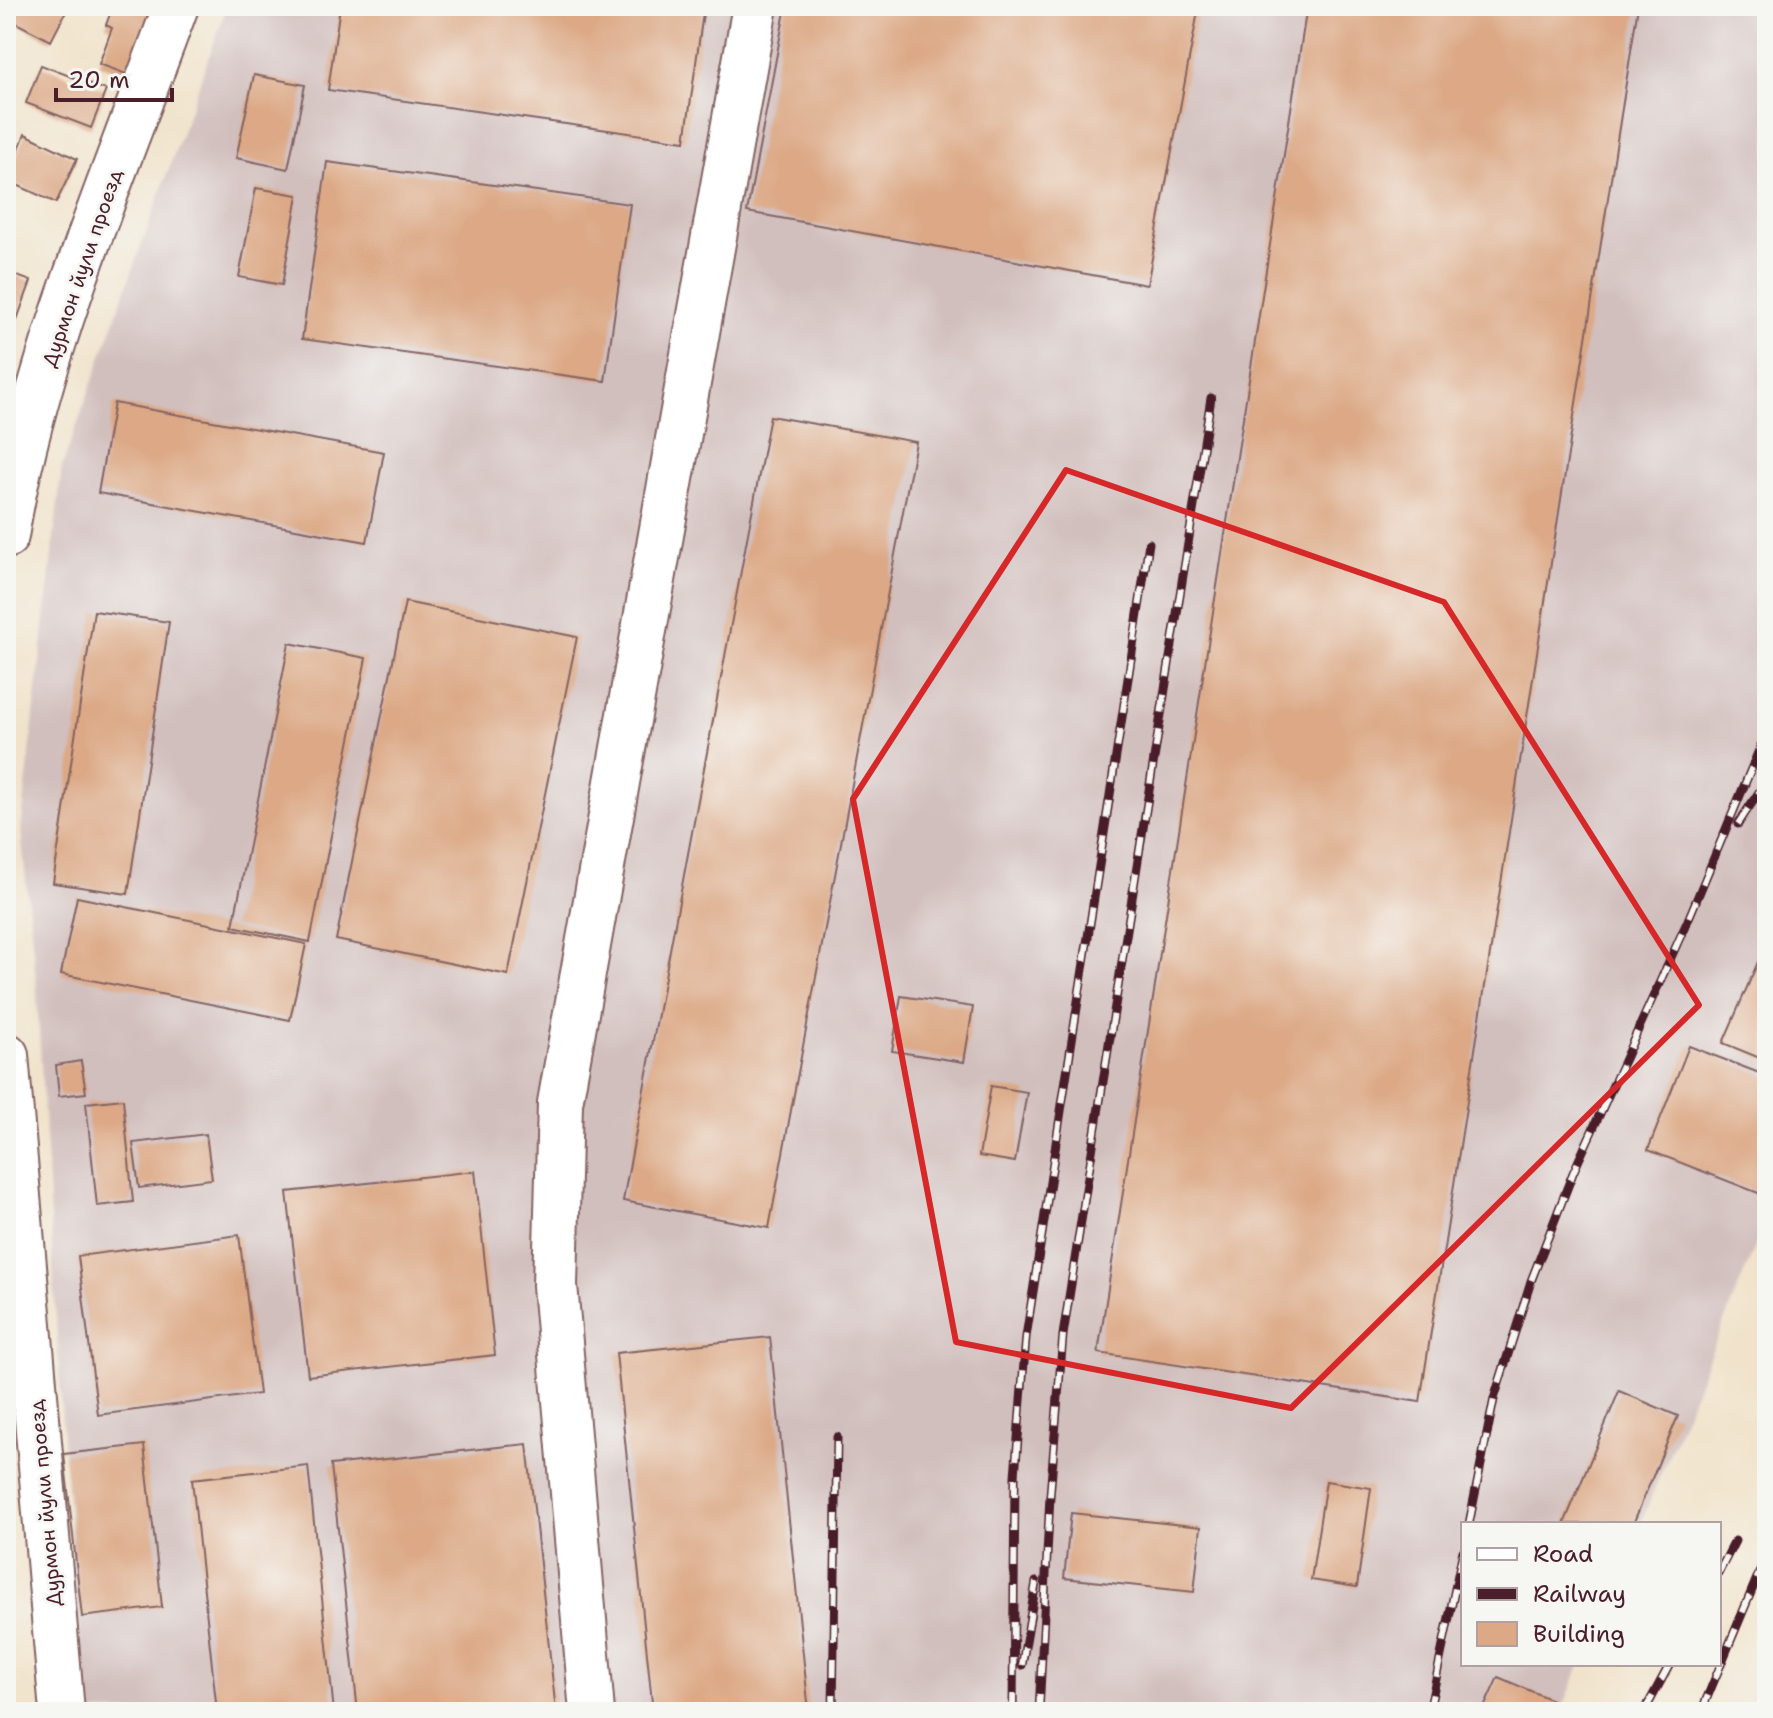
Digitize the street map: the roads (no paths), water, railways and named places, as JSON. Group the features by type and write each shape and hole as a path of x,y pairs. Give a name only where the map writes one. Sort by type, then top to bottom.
{"street":[{"name":"Дурмон йули проезд","path":"6,536 40,394 86,253 176,6"},
{"path":"592,1712 555,1285 560,1103 755,6"},
{"name":"Дурмон йули проезд","path":"6,1055 62,1712"}],"railway":[{"path":"1039,1712 1050,1496 1063,1335 1211,398"},
{"path":"1013,1712 1015,1476 1026,1337 1149,543"},
{"path":"1469,1522 1494,1399 1531,1281 1573,1173 1688,920 1767,731"},
{"path":"1738,824 1767,780"},
{"path":"833,1712 837,1437"},
{"path":"1721,1568 1735,1541"},
{"path":"1721,1664 1767,1554"},
{"path":"1429,1712 1461,1560"},
{"path":"1022,1665 1036,1582"},
{"path":"1644,1712 1669,1666"},
{"path":"1701,1712 1720,1666"}]}
